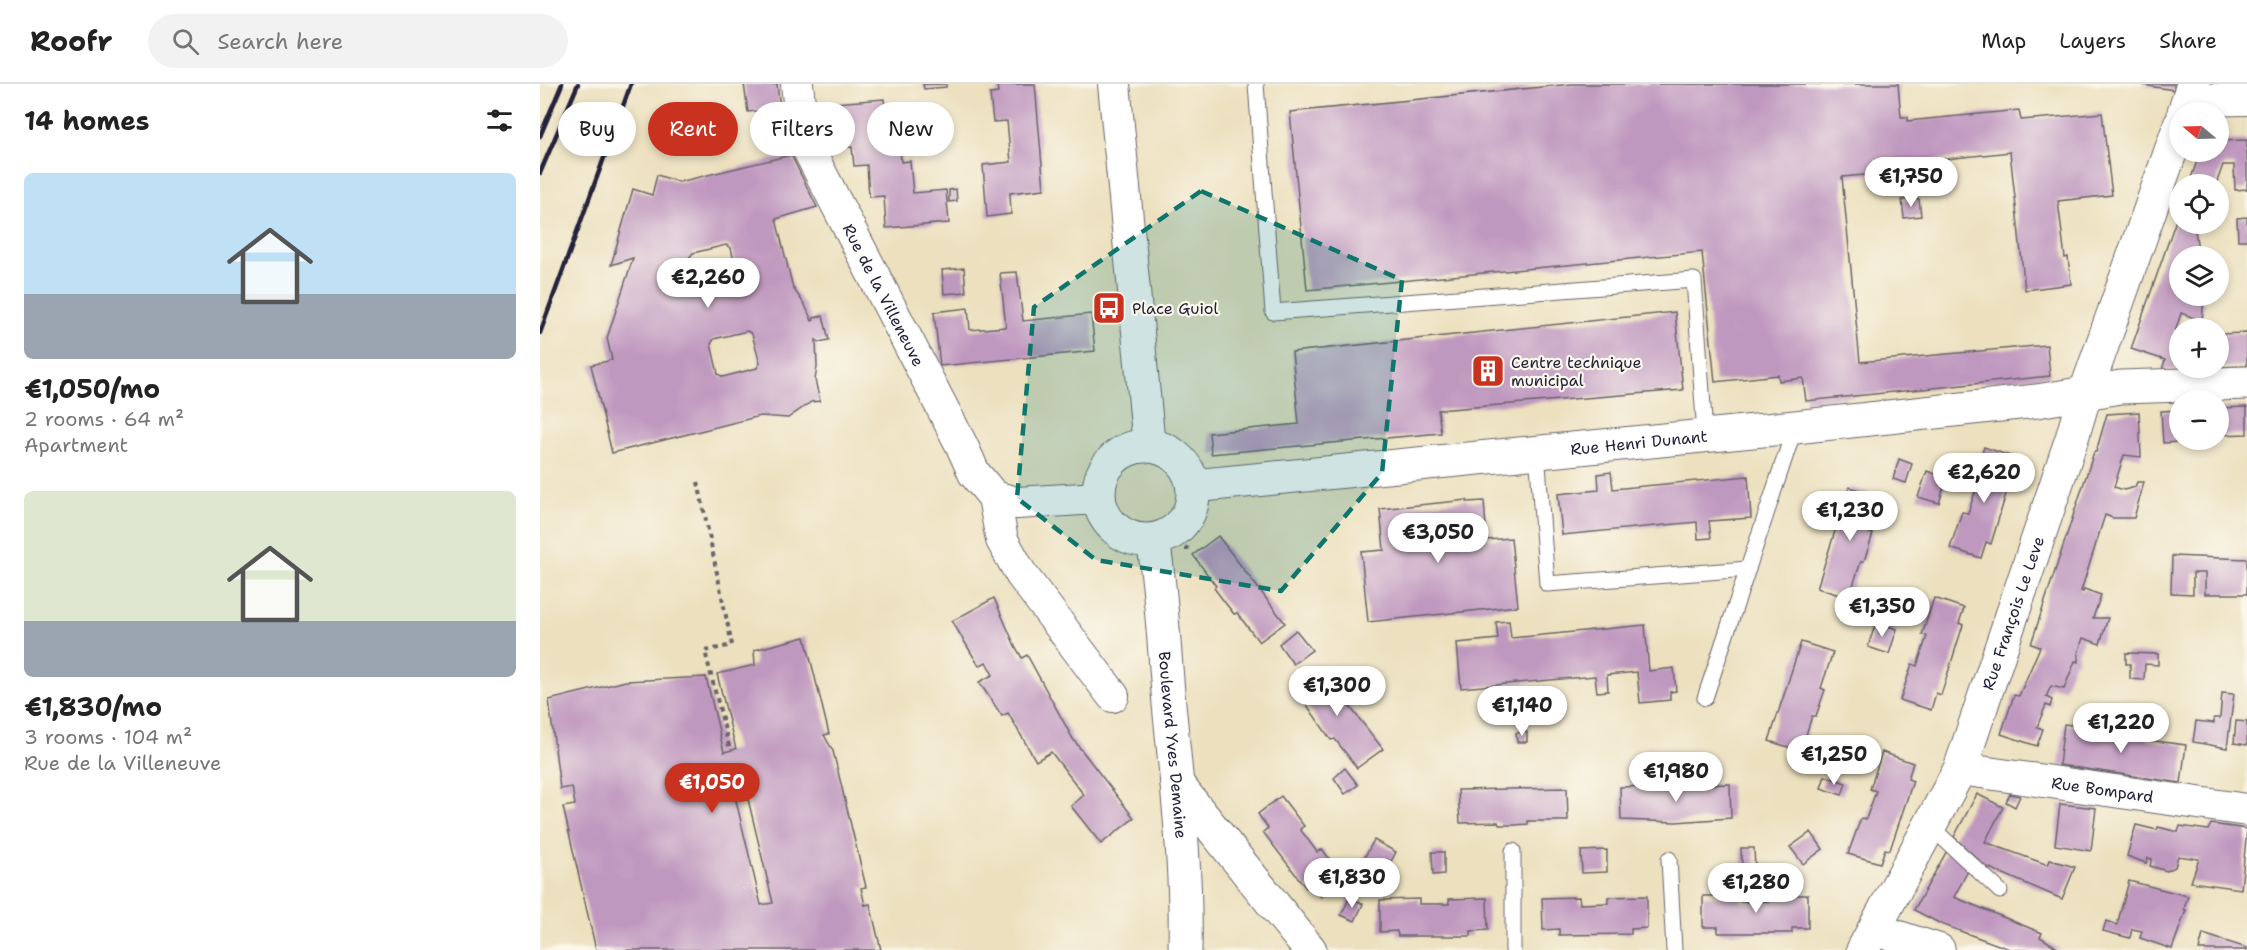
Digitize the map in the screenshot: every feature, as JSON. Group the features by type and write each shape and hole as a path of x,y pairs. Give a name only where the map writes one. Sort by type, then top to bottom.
{"street":[{"name":"Rue de la Villeneuve","path":"797,84 803,139 974,473 994,497 1002,540 1022,574 1113,696"},
{"path":"1114,84 1149,446"},
{"path":"2216,102 2247,99"},
{"name":"Rue François Le Leve","path":"1868,939 1960,769 2085,394 2169,154"},
{"name":"Rue Henri Dunant","path":"1193,486 1795,427 2037,401 2121,387 2247,383"},
{"path":"1135,447 1161,448 1173,454 1189,473 1193,486 1193,500 1189,513 1181,524 1171,534 1153,540 1131,538 1119,533 1108,523 1098,498 1103,471 1122,451 1135,447"},
{"path":"994,497 1017,503 1098,498"},
{"name":"Boulevard Yves Demaine","path":"1153,540 1160,584 1163,646 1183,858 1185,950"},
{"name":"Rue Bompard","path":"1960,769 2247,810"},
{"path":"1177,784 1307,949"},
{"path":"1868,939 1939,950"}],"lane":[{"path":"1256,84 1273,312 1694,280 1705,435"},
{"path":"1705,698 1795,427"},
{"path":"1537,452 1547,584 1748,569"},
{"path":"1929,825 2000,891"},
{"path":"1513,851 1513,950"},
{"path":"1668,859 1674,950"}],"path":[{"path":"698,483 732,645 705,651 730,750"}],"highlighted area":[{"path":"1201,191 1402,280 1382,473 1281,591 1096,560 1017,498 1034,307"}],"building":[{"path":"744,84 777,84 779,102 750,102 750,112 748,112"},
{"path":"923,84 946,84 946,87 924,89"},
{"path":"997,84 1035,84 1044,189 1010,193 1011,214 987,217 983,165 1011,162 1007,121 993,122 990,94 998,93"},
{"path":"1572,84 1898,84 1901,117 1908,117 1908,121 2019,110 2021,120 2102,113 2112,195 2058,201 2065,258 2068,257 2071,284 2025,290 2010,152 1909,163 1910,171 1842,177 1860,362 2047,345 2050,376 1806,401 1803,378 1779,381 1778,375 1715,382 1702,252 1307,290 1290,112"},
{"path":"2174,84 2174,90 2143,85"},
{"path":"884,99 884,102 867,102 867,156 901,156 901,162 910,161 913,193 946,190 949,223 886,228 884,196 869,197 867,165 854,166 855,102 847,102"},
{"path":"2247,140 2247,189 2235,190 2234,165 2223,165 2220,174 2192,174 2197,162 2229,162 2229,141"},
{"path":"792,156 817,207 776,219 793,288 805,305 812,321 813,318 823,316 829,340 819,342 816,340 815,380 820,401 811,402 788,418 760,416 612,453 591,365 612,360 607,338 633,258 611,265 633,189 652,195 657,175 679,182","holes":["726,245 731,248 738,278 735,282 702,291 697,288 689,258 693,253","747,331 752,334 760,363 757,368 723,377 718,374 711,344 714,339"]},
{"path":"956,189 957,201 949,202 949,190"},
{"path":"1919,199 1921,216 1904,218 1902,200"},
{"path":"2247,217 2247,240 2238,240 2237,218"},
{"path":"2171,234 2196,234 2197,246 2169,246 2169,306 2203,306 2202,318 2194,318 2181,313 2179,318 2169,318 2169,370 2162,370 2165,360 2131,349"},
{"path":"964,268 966,292 944,294 942,270"},
{"path":"1017,272 1023,321 1091,314 1095,351 940,366 934,312 968,308 970,330 1006,327 1000,273"},
{"name":"Centre technique municipal","path":"1675,312 1683,390 1438,410 1441,433 1211,454 1209,433 1299,424 1292,352"},
{"path":"2247,333 2247,366 2229,367 2229,334"},
{"path":"2247,407 2247,434 2229,435 2229,408"},
{"path":"2161,411 2169,411 2169,443 2163,443"},
{"path":"2139,412 2141,457 2124,455 2114,487 2124,490 2135,487 2137,482 2144,482 2134,518 2113,518 2105,515 2081,591 2083,592 2084,589 2101,595 2093,618 2108,618 2100,644 2083,638 2078,653 2078,662 2075,661 2064,689 2051,686 2046,697 2052,700 2050,707 2046,705 2037,727 2043,729 2037,746 2001,734 2014,695 2019,696 2040,647 2031,644 2107,414"},
{"path":"1984,447 2013,457 2008,473 2012,474 1991,544 1986,542 1981,558 1950,548 1962,512 1968,513 1976,489 1971,486"},
{"path":"1899,459 1912,464 1906,483 1893,479"},
{"path":"1927,471 1947,478 1939,503 1918,497"},
{"path":"1611,472 1613,489 1748,476 1751,518 1709,521 1711,538 1698,539 1697,522 1562,535 1558,494 1599,490 1598,474"},
{"path":"1849,487 1882,497 1870,533 1873,534 1849,598 1817,588"},
{"path":"1467,500 1467,502 1484,501 1487,540 1511,538 1518,606 1368,622 1361,552 1384,550 1380,509"},
{"path":"1218,536 1285,623 1259,642 1237,613 1234,614 1223,600 1214,588 1216,586 1193,555"},
{"path":"2172,556 2247,559 2247,594 2205,594 2205,573 2193,573 2193,594 2171,593"},
{"path":"994,598 1015,646 1022,658 1027,655 1073,739 1134,818 1101,844 1071,806 1084,795 1051,752 1036,761 1008,713 1002,716 979,682 993,675 986,662 979,666 952,621"},
{"path":"1934,598 1964,608 1959,623 1963,625 1941,695 1936,693 1931,710 1900,700 1912,664 1917,666 1927,636 1922,635"},
{"path":"1509,621 1511,638 1645,625 1649,671 1674,668 1676,691 1670,692 1670,700 1640,703 1637,672 1607,675 1608,691 1597,692 1595,676 1461,688 1457,643 1498,639 1496,622"},
{"path":"1876,622 1897,629 1889,654 1868,647"},
{"path":"1296,630 1312,650 1293,664 1279,644"},
{"path":"805,637 829,734 824,735 833,751 866,887 861,888 865,905 870,904 881,950 596,950 563,807 575,805 572,787 560,789 549,700 626,681 706,677 724,752 736,749 717,674 755,665 754,650","holes":["742,774 773,903 761,905 730,776"]},
{"path":"1801,642 1833,652 1821,688 1825,690 1816,716 1812,716 1801,751 1769,741"},
{"path":"2126,653 2158,654 2158,665 2145,664 2144,680 2130,679 2130,664 2126,664"},
{"path":"1318,666 1383,749 1357,768 1335,739 1331,740 1293,685"},
{"path":"2222,693 2234,694 2227,748 2193,742 2196,721 2214,723 2214,718 2220,718"},
{"path":"2236,721 2247,722 2247,745 2234,743"},
{"path":"2064,724 2147,735 2147,740 2186,745 2181,783 2059,765"},
{"path":"1527,732 1527,742 1517,742 1516,733"},
{"path":"1882,752 1913,763 1908,779 1913,781 1890,850 1885,849 1880,863 1848,854 1861,818 1866,819 1876,791 1870,789"},
{"path":"1345,768 1358,785 1345,794 1334,778"},
{"path":"1825,776 1846,783 1842,795 1821,788"},
{"path":"1730,784 1731,818 1676,822 1621,820 1620,787"},
{"path":"1567,788 1568,821 1528,821 1528,824 1514,825 1499,825 1498,822 1460,823 1458,790"},
{"path":"1977,794 2003,807 1985,842 2048,865 2050,860 2075,867 2062,899 1985,866 1954,837"},
{"path":"2010,794 2020,796 2015,807 2006,802"},
{"path":"1281,796 1304,826 1300,829 1317,852 1322,849 1345,879 1321,897 1311,884 1306,888 1263,832 1268,828 1258,814"},
{"path":"2060,804 2096,808 2091,851 2055,845"},
{"path":"2211,824 2247,829 2241,889 2191,882 2199,859 2178,856 2175,867 2167,871 2150,866 2152,859 2148,858 2146,863 2127,856 2136,825 2178,832 2180,826 2208,830"},
{"path":"1811,832 1823,849 1803,864 1790,847"},
{"path":"1374,840 1396,852 1386,871 1363,860"},
{"path":"1741,848 1754,848 1755,870 1742,870"},
{"path":"1948,849 1970,867 1954,897 2042,933 2040,937 2061,950 2012,950 1941,924 1914,910"},
{"path":"1607,850 1607,872 1582,873 1581,851"},
{"path":"1432,852 1444,852 1444,874 1433,875"},
{"path":"2129,881 2188,896 2184,909 2186,910 2172,949 2140,938 2142,931 2132,929 2130,938 2103,931 2106,921 2117,925"},
{"path":"1769,895 1808,895 1808,928 1792,928 1792,933 1718,933 1718,927 1703,927 1703,896 1741,896 1741,902 1770,901"},
{"path":"1647,896 1647,928 1631,929 1631,934 1559,935 1559,929 1543,930 1542,898 1579,897 1580,904 1608,903 1608,897"},
{"path":"1350,897 1363,904 1355,921 1341,915"},
{"path":"1487,898 1488,930 1471,931 1471,936 1398,936 1397,931 1380,932 1380,900 1419,899 1419,904 1449,904 1449,899"},
{"path":"2203,934 2247,948 2247,950 2199,950"}],"railway":[{"path":"540,136 562,84"},
{"path":"540,173 578,84"},
{"path":"540,333 631,84"}],"place":[{"name":"Place Guiol","path":"1109,308"},
{"name":"Centre technique municipal","path":"1488,371"}]}
